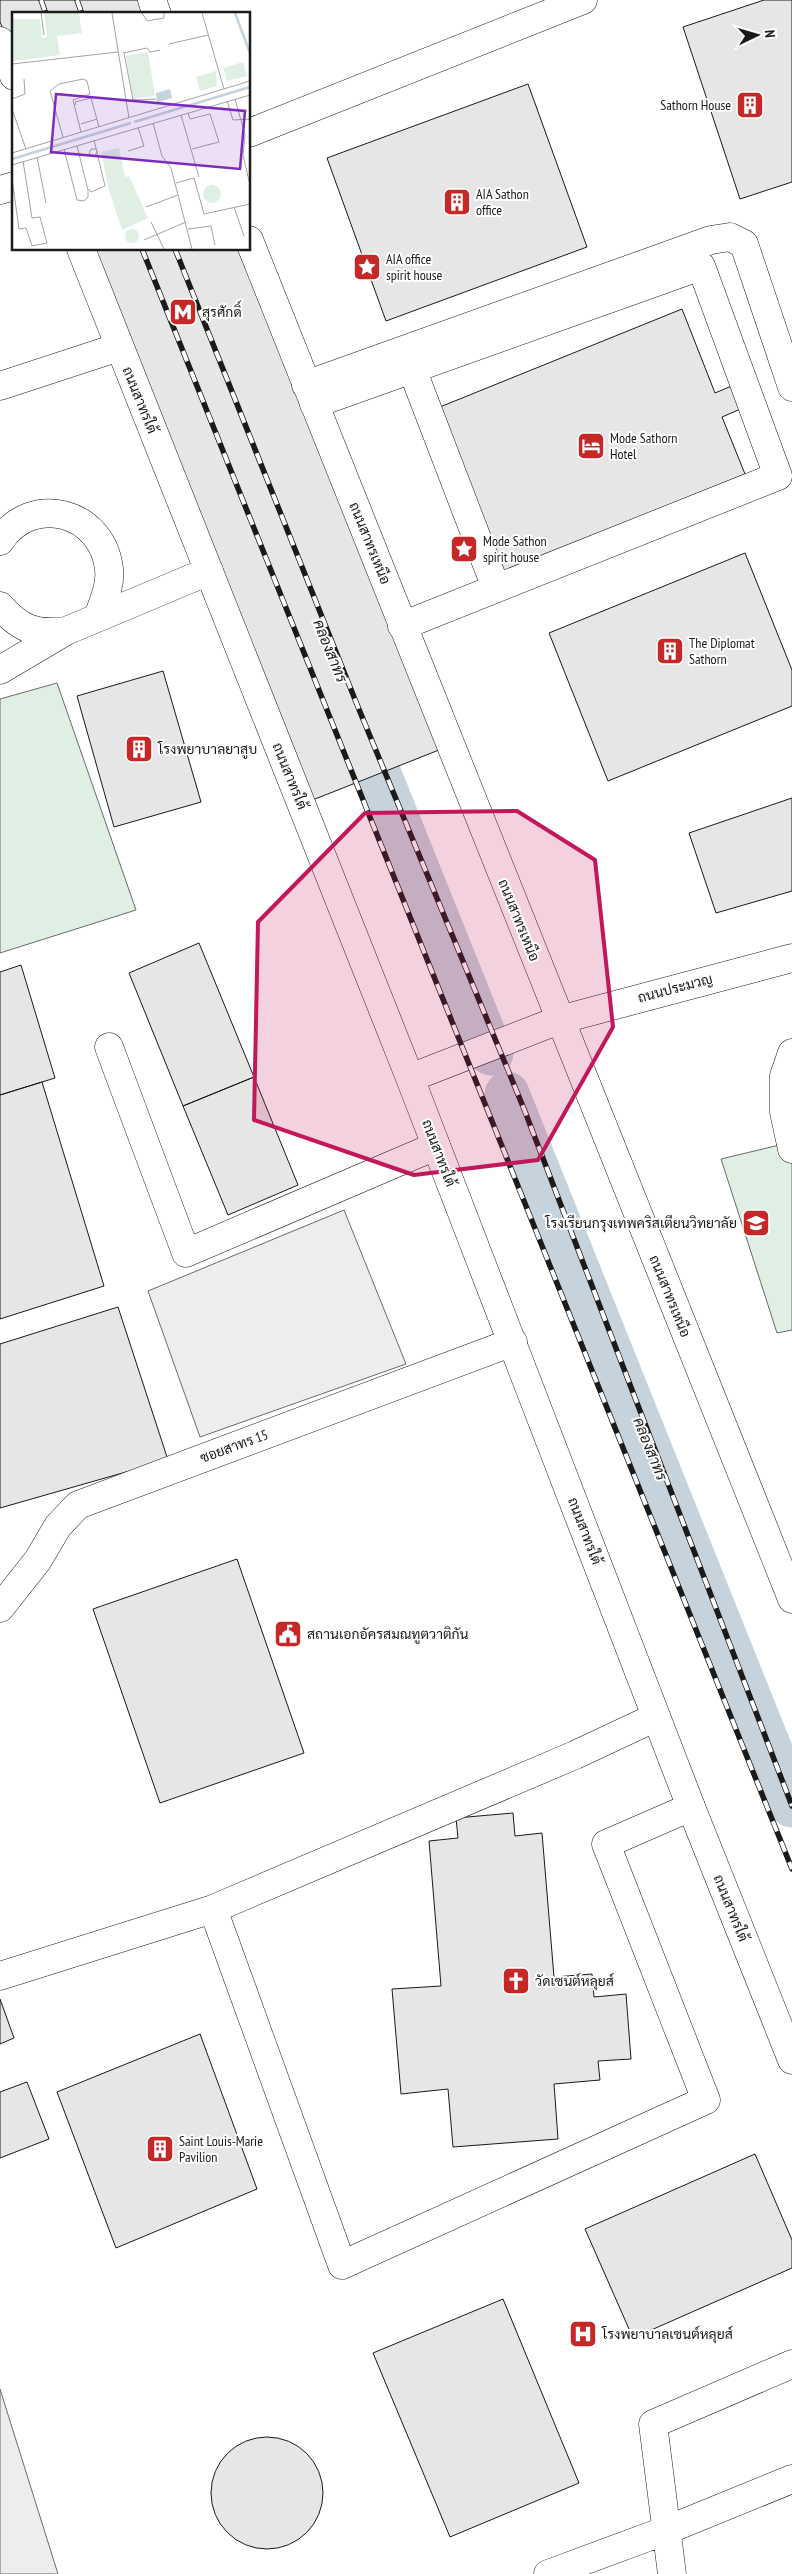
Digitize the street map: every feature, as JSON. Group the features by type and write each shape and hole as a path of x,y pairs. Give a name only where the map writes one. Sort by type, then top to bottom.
{"main road":[{"path":"152,0 156,12"},
{"path":"250,133 583,0"},
{"path":"0,41 12,71"},
{"path":"310,394 711,240 730,236 744,244 792,388"},
{"name":"ถนนสาทรเหนือ","path":"250,243 559,1020 792,1599"},
{"name":"ถนนสาทรใต้","path":"81,250 410,1078 691,1807 792,2060"},
{"path":"310,394 412,369 701,266 778,476 402,626"},
{"path":"0,386 119,347"},
{"path":"412,369 496,588"},
{"path":"2,529 22,519 41,513 61,514 80,521 95,534 105,551 109,571 108,591 98,618"},
{"path":"0,670 66,631 209,571"},
{"path":"0,606 12,619 28,629 47,633 66,631"},
{"name":"ถนนประมวญ","path":"410,1078 559,1020 792,958"},
{"path":"109,1047 186,1252 436,1146"},
{"path":"792,1054 784,1076 784,1112 792,1149"},
{"name":"ซอยสาทร 15","path":"0,1608 38,1560 58,1526 78,1505 513,1342"},
{"path":"0,1976 213,1909 574,1755 656,1717"},
{"path":"213,1909 342,2265 706,2100 606,1844 691,1807"},
{"path":"672,2574 653,2424 792,2364"},
{"path":"548,2574 667,2530 792,2479"}],"highlighted area":[{"path":"517,811 595,860 613,1027 538,1160 414,1175 254,1120 258,922 365,813"}],"green space":[{"path":"57,683 136,910 0,953 0,699"},
{"path":"792,1142 792,1330 777,1333 721,1159"}],"shaded area":[{"path":"344,1210 406,1364 200,1437 148,1291"},
{"path":"0,2389 58,2574 0,2574"}],"building":[{"path":"0,0 139,0 144,12 12,12 12,51 0,22"},
{"name":"Sathorn House","path":"764,0 792,0 792,182 740,199 683,27"},
{"name":"AIA Sathon office","path":"528,84 587,247 386,321 327,158"},
{"path":"90,250 240,250 444,748 310,801"},
{"name":"Mode Sathorn Hotel","path":"682,309 715,393 734,385 743,408 722,417 745,474 500,573 435,409"},
{"name":"The Diplomat Sathorn","path":"745,553 792,670 792,706 608,781 549,633"},
{"name":"โรงพยาบาลยาสูบ","path":"163,671 201,802 114,827 77,696"},
{"path":"792,798 792,891 716,913 689,833"},
{"path":"199,943 254,1077 183,1106 129,973"},
{"path":"21,965 55,1078 0,1095 0,972"},
{"path":"254,1077 298,1185 228,1215 183,1106"},
{"path":"42,1082 104,1286 0,1319 0,1095"},
{"path":"118,1307 168,1460 0,1508 0,1344"},
{"path":"237,1559 304,1753 160,1803 93,1609"},
{"name":"วัดเซนต์หลุยส์","path":"513,1813 515,1836 542,1833 554,1977 592,1974 594,1997 626,1994 631,2059 598,2061 600,2080 554,2084 558,2139 453,2147 448,2089 401,2094 392,1989 441,1986 429,1841 458,1838 456,1818"},
{"path":"0,1999 14,2038 0,2044"},
{"name":"Saint Louis-Marie Pavilion","path":"200,2034 257,2189 116,2248 57,2092"},
{"path":"27,2082 49,2139 0,2158 0,2092"},
{"path":"755,2154 792,2240 792,2268 633,2338 585,2229"},
{"path":"503,2299 579,2483 450,2537 373,2353"},
{"path":"267,2437 288,2441 307,2453 319,2472 323,2493 319,2514 307,2533 288,2545 267,2549 246,2545 227,2533 215,2514 211,2493 215,2472 227,2453 246,2441"}],"waterway":[{"name":"คลองสาทร","path":"356,717 491,1053"},
{"name":"คลองสาทร","path":"507,1094 792,1805"}],"railway":[{"path":"41,0 45,12"},
{"path":"77,0 81,12"},
{"path":"142,250 792,1869"},
{"path":"175,250 358,707 524,1109 792,1806"}],"place":[{"name":"Sathorn House","path":"750,105"},
{"name":"AIA Sathon office","path":"457,202"},
{"name":"AIA office spirit house","path":"367,267"},
{"name":"สุรศักดิ์","path":"183,312"},
{"name":"Mode Sathorn Hotel","path":"591,446"},
{"name":"Mode Sathon spirit house","path":"464,549"},
{"name":"The Diplomat Sathorn","path":"670,651"},
{"name":"โรงพยาบาลยาสูบ","path":"139,749"},
{"name":"โรงเรียนกรุงเทพคริสเตียนวิทยาลัย","path":"756,1223"},
{"name":"สถานเอกอัครสมณทูตวาติกัน","path":"288,1634"},
{"name":"วัดเซนต์หลุยส์","path":"516,1981"},
{"name":"Saint Louis-Marie Pavilion","path":"160,2149"},
{"name":"โรงพยาบาลเซนต์หลุยส์","path":"583,2334"}]}
